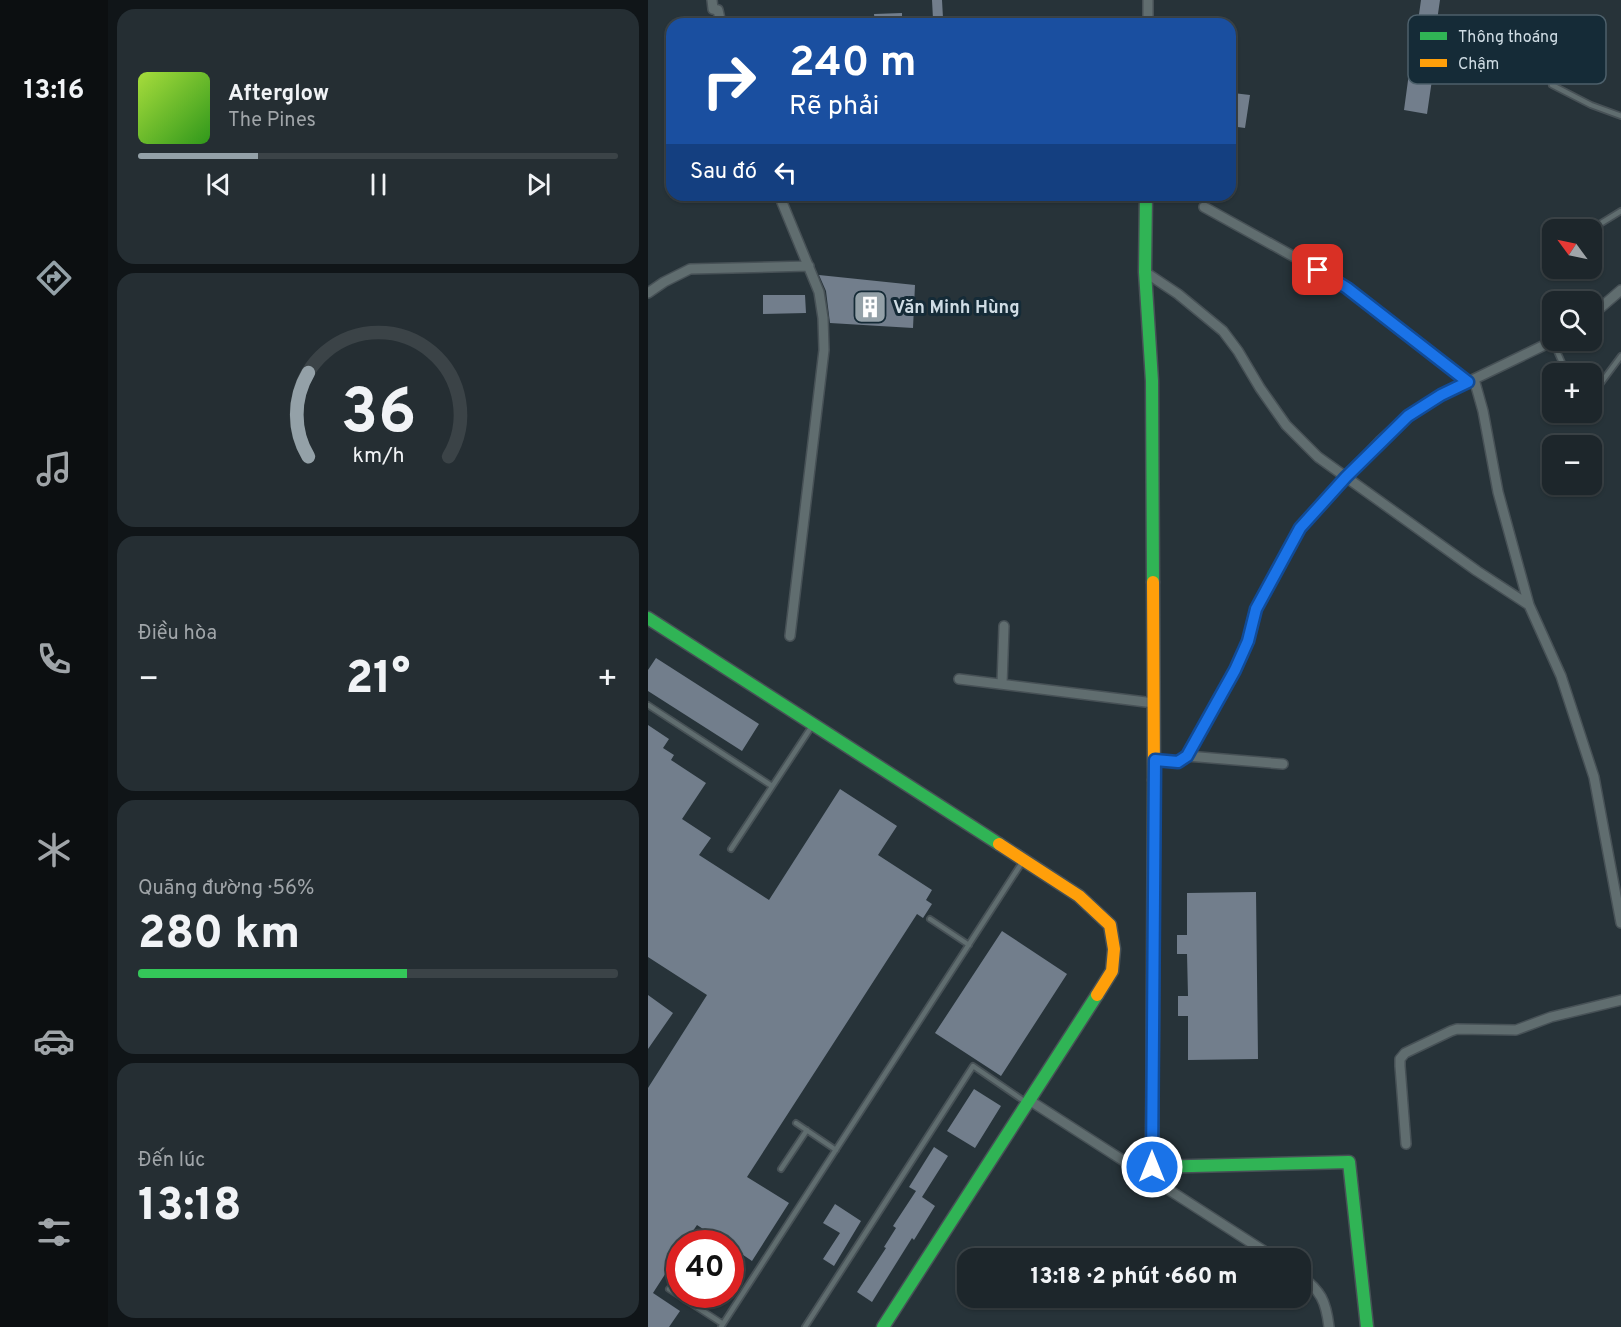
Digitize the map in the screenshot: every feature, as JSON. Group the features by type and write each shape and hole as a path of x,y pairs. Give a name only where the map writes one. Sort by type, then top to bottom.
{"street":[{"path":"712,0 713,9 718,10 720,18"},
{"path":"1148,0 1148,18"},
{"path":"781,201 819,292 824,350 790,636"},
{"path":"1146,201 1145,272 1152,381 1155,760 1152,1167 1349,1162 1367,1327"},
{"path":"1204,207 1347,288 1471,380 1483,411 1498,492 1529,605 1561,676 1594,777 1621,923"},
{"path":"648,293 690,269 808,266"},
{"path":"1145,272 1178,294 1223,331 1286,425 1318,457 1477,571 1529,605"},
{"path":"1602,306 1621,290"},
{"path":"1155,760 1178,762 1187,756 1235,670 1248,641 1256,609 1300,528 1346,477 1408,416 1441,395 1542,347"},
{"path":"648,618 1079,896 1110,925 1114,949 1112,971 883,1327"},
{"path":"1002,684 1004,627"},
{"path":"959,679 1154,703"},
{"path":"1187,756 1283,764"},
{"path":"1406,1144 1400,1066 1400,1059 1405,1053 1457,1029 1516,1030 1551,1017 1621,1000"},
{"path":"1028,1101 1259,1248"},
{"path":"1311,1284 1325,1301 1329,1327"}],"lane":[{"path":"1552,86 1591,105 1621,116"},
{"path":"1602,223 1621,211"},
{"path":"1602,382 1621,356"},
{"path":"648,705 772,786"},
{"path":"731,849 813,724"},
{"path":"699,1308 722,1326 1024,860"},
{"path":"930,919 969,945"},
{"path":"805,1327 973,1066 1028,1101"},
{"path":"796,1123 836,1150"},
{"path":"781,1169 807,1130"}],"building":[{"path":"932,0 942,0 943,18 933,18"},
{"path":"1421,0 1440,0 1438,15 1419,15"},
{"path":"902,13 902,18 874,18 874,14"},
{"path":"1408,80 1408,84 1431,84 1427,114 1404,110"},
{"path":"1236,93 1250,95 1245,128 1236,127"},
{"name":"Văn Minh Hùng","path":"819,275 915,285 913,328 830,323 826,291"},
{"path":"763,295 805,295 806,313 763,314"},
{"path":"656,658 759,724 742,751 648,691 648,670"},
{"path":"648,725 669,739 663,748 674,755 671,760 706,783 682,819 711,838 699,855 769,900 840,789 897,826 878,855 932,890 926,900 932,904 923,918 917,914 747,1177 789,1203 752,1261 744,1256 744,1230 705,1230 697,1225 694,1230 666,1230 666,1273 653,1293 666,1302 666,1308 676,1308 680,1311 669,1327 648,1327 648,1088 707,995 648,957"},
{"path":"1256,892 1258,1059 1188,1060 1188,1016 1178,1016 1178,996 1188,996 1187,954 1177,954 1177,935 1187,935 1187,893"},
{"path":"1002,931 1067,974 1001,1076 935,1033"},
{"path":"648,995 673,1013 648,1049"},
{"path":"974,1089 1001,1106 975,1148 947,1131"},
{"path":"934,1147 948,1156 922,1197 935,1206 872,1302 857,1292 886,1248 884,1247 896,1228 893,1226 916,1191 909,1187"},
{"path":"835,1204 861,1221 834,1266 823,1259 840,1233 823,1223"}],"traffic: fast":[{"path":"1146,201 1145,272 1152,381 1153,582"},
{"path":"648,618 999,844"},
{"path":"1154,780 1152,1167 1349,1162 1367,1327"},
{"path":"883,1327 1097,995"}],"traffic: slow":[{"path":"1153,582 1154,780"},
{"path":"999,844 1079,896 1110,925 1114,949 1112,971 1097,995"}],"place":[{"name":"Văn Minh Hùng","path":"870,307"}],"route":[{"path":"1152,1167 1155,760 1178,762 1187,756 1235,670 1248,641 1256,609 1300,528 1380,441 1408,416 1441,395 1468,382 1347,288 1318,270"}]}
